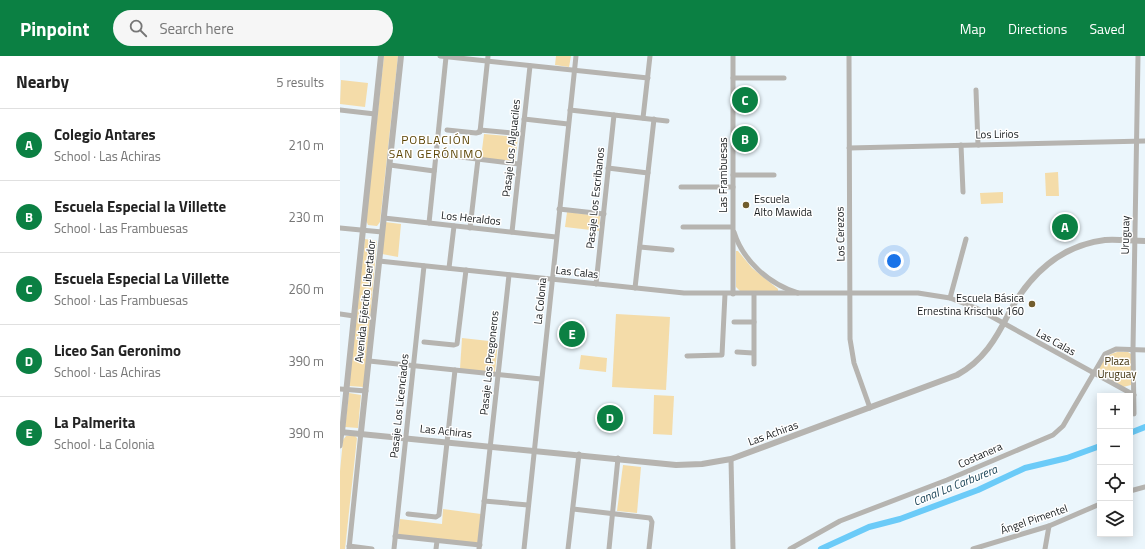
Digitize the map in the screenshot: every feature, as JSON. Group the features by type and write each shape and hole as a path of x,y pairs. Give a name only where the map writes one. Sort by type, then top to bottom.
{"street":[{"name":"Avenida Ejército Libertador","path":"340,446 343,389 354,316 381,56"},
{"name":"Avenida Ejército Libertador","path":"349,548 401,56"},
{"path":"440,56 488,59 530,66 648,78"},
{"name":"La Colonia","path":"524,549 576,56"},
{"path":"643,118 650,56"},
{"name":"Las Frambuesas","path":"733,56 733,294"},
{"name":"Los Cerezos","path":"849,56 850,293 852,353 870,408"},
{"name":"Uruguay","path":"1134,414 1133,349 1138,56"},
{"path":"429,223 446,57"},
{"path":"480,130 488,59"},
{"name":"Pasaje Los Alguaciles","path":"512,232 530,66"},
{"path":"733,78 784,78"},
{"path":"976,90 978,145"},
{"path":"340,110 375,114"},
{"path":"570,110 667,121"},
{"name":"Pasaje Los Escribanos","path":"596,284 614,115"},
{"path":"524,119 568,124"},
{"path":"635,288 654,120"},
{"path":"447,130 476,133 480,130 522,134"},
{"name":"Los Lirios","path":"849,148 1145,141"},
{"path":"961,145 963,192"},
{"path":"436,154 519,164"},
{"path":"470,228 478,159"},
{"path":"390,165 434,171"},
{"path":"608,168 648,173"},
{"path":"733,175 774,175"},
{"path":"681,187 733,187"},
{"path":"559,209 604,214"},
{"name":"Los Heraldos","path":"384,218 556,237"},
{"path":"449,268 454,226"},
{"path":"683,227 732,227"},
{"name":"Las Calas","path":"732,227 743,251 758,269 778,284 802,294"},
{"path":"340,228 382,232"},
{"path":"950,298 966,239"},
{"name":"Las Achiras","path":"341,432 361,432 676,465 702,464 731,459 963,372 984,354 1004,323 1026,284 1052,260 1071,250 1096,242 1112,240 1145,241"},
{"path":"640,247 672,250"},
{"name":"Las Calas","path":"379,261 684,293 926,294 950,298 976,308 1093,374 1134,395"},
{"name":"Pasaje Los Licenciados","path":"394,549 424,266"},
{"path":"424,342 458,344 466,270"},
{"name":"Pasaje Los Pregoneros","path":"479,547 509,275"},
{"path":"687,356 722,355 725,294"},
{"path":"754,294 754,364"},
{"path":"340,314 354,316"},
{"path":"734,322 754,322"},
{"name":"Costanera","path":"790,549 840,521 947,480 1053,435 1063,426 1102,357 1109,352 1119,349 1145,350"},
{"path":"737,352 753,353"},
{"path":"369,361 541,379"},
{"path":"408,514 436,517 439,515 455,370"},
{"path":"343,389 366,391"},
{"path":"568,549 579,454"},
{"path":"608,549 618,458"},
{"path":"731,459 733,549"},
{"path":"1133,490 1145,486"},
{"path":"484,501 528,505"},
{"name":"Ángel Pimentel","path":"973,549 1049,526 1097,505"},
{"path":"573,509 651,519 649,549"},
{"path":"1045,549 1049,526"},
{"path":"395,536 479,547"},
{"path":"436,549 437,541"},
{"path":"349,548 372,549"}],"green space":[{"path":"384,56 398,56 380,222 377,226 368,225 366,220"},
{"path":"556,56 571,56 569,67 555,65"},
{"path":"341,80 368,83 365,107 340,104"},
{"path":"484,134 518,137 515,162 481,158"},
{"path":"1058,172 1059,196 1046,196 1045,173"},
{"path":"1003,192 1003,203 981,204 980,193"},
{"path":"567,212 600,216 599,231 565,227"},
{"path":"385,222 401,224 398,257 382,254"},
{"path":"365,239 377,241 364,387 349,386"},
{"path":"736,251 738,251 752,268 778,289 778,292 740,291 736,287"},
{"path":"616,314 670,317 666,390 612,387"},
{"path":"462,338 498,342 495,372 460,369"},
{"name":"Plaza Uruguay","path":"1117,352 1128,352 1131,354 1131,385 1123,387 1099,374 1101,364 1105,358"},
{"path":"581,355 607,358 606,372 579,369"},
{"path":"349,393 361,395 358,428 345,427"},
{"path":"654,395 674,396 672,435 653,434"},
{"path":"346,436 355,436 357,438 345,549 340,549 340,471 343,440"},
{"path":"623,465 641,467 637,513 617,511"},
{"path":"443,509 481,514 478,544 398,535 400,519 442,524"}],"waterway":[{"name":"Canal La Carburera","path":"1133,432 1145,427"},
{"name":"Canal La Carburera","path":"821,549 869,527 900,519 978,490 1025,468 1067,458 1097,447"}],"place":[{"name":"Escuela Especial La Villette","path":"745,100"},
{"name":"Escuela Especial la Villette","path":"745,139"},
{"name":"Escuela Alto Mawida","path":"746,205"},
{"name":"Colegio Antares","path":"1065,227"},
{"name":"Escuela Básica Ernestina Krischuk 160","path":"1032,304"},
{"name":"La Palmerita","path":"572,334"},
{"name":"Liceo San Geronimo","path":"610,418"}],"district":[{"name":"POBLACIÓN SAN GERÓNIMO","path":"436,146"}]}
